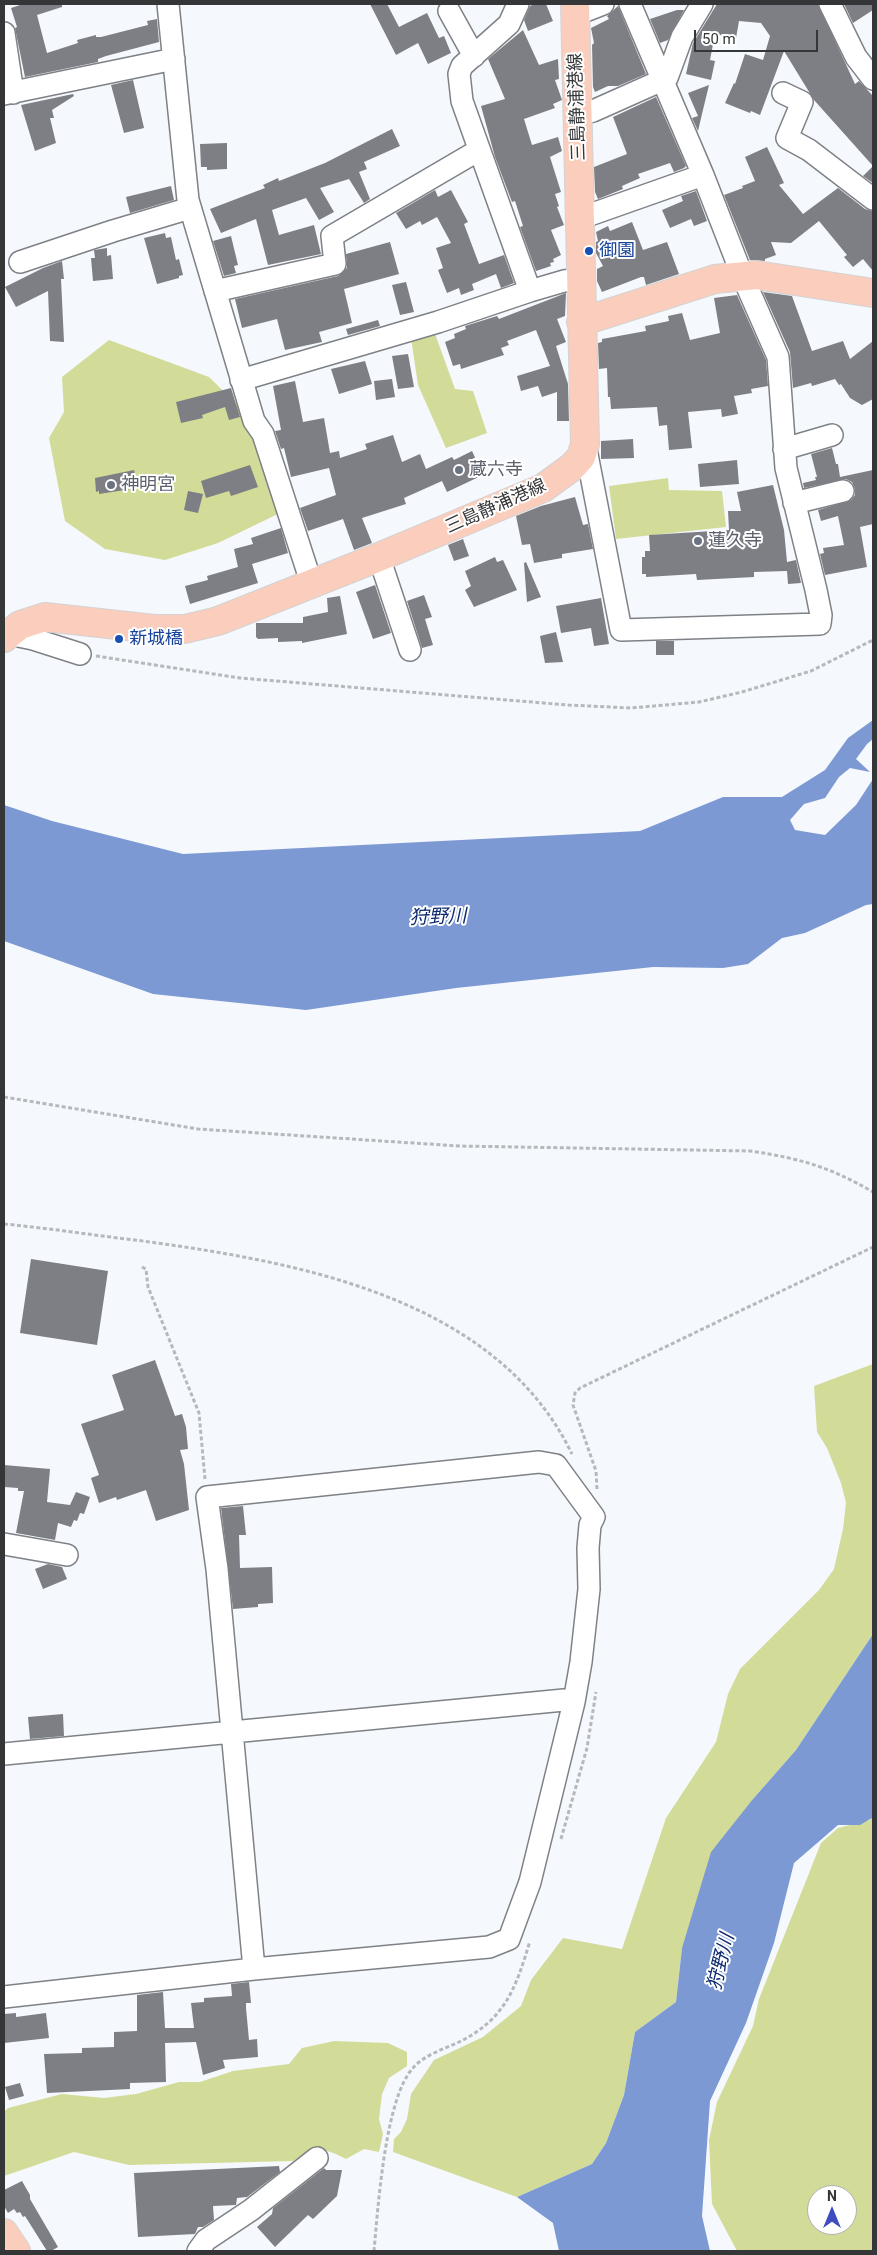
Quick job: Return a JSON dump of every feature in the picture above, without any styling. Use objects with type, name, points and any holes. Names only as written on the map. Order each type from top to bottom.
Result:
[{"type":"main road","name":"三島静浦港線","points":[[5,635],[20,624],[45,617],[154,630],[185,629],[218,621],[312,585],[543,488],[572,467],[580,457],[585,444],[575,9]]},
{"type":"main road","points":[[581,322],[715,280],[742,275],[756,275],[873,293]]},
{"type":"main road","points":[[4,2233],[16,2251]]},
{"type":"street","points":[[168,4],[190,208],[254,421],[264,434],[312,585]]},
{"type":"street","points":[[518,4],[509,24],[462,66],[459,74],[459,87],[462,101],[530,292]]},
{"type":"street","points":[[575,9],[603,4]]},
{"type":"street","points":[[585,444],[621,630],[820,624],[821,615],[816,590],[794,504],[784,449],[778,357],[630,4]]},
{"type":"street","points":[[578,114],[593,111],[667,78],[682,37],[702,4]]},
{"type":"street","points":[[830,4],[856,57],[873,79]]},
{"type":"street","points":[[449,11],[474,56]]},
{"type":"street","points":[[4,33],[8,94],[174,59]]},
{"type":"street","points":[[783,94],[802,102],[787,138],[809,150],[873,199]]},
{"type":"street","points":[[215,291],[335,264],[332,236],[479,150]]},
{"type":"street","points":[[581,218],[703,175]]},
{"type":"street","points":[[20,262],[190,208]]},
{"type":"street","points":[[241,380],[438,322],[564,280],[581,279]]},
{"type":"street","points":[[784,449],[832,435]]},
{"type":"street","points":[[794,504],[843,491]]},
{"type":"street","points":[[379,557],[410,650]]},
{"type":"street","points":[[5,635],[80,654]]},
{"type":"street","points":[[4,1997],[254,1969],[489,1947],[509,1939],[530,1882],[574,1702],[581,1662],[589,1589],[588,1548],[590,1525],[594,1518],[556,1466],[539,1462],[207,1497],[217,1569],[254,1969]]},
{"type":"street","points":[[4,1544],[67,1555]]},
{"type":"street","points":[[4,1754],[564,1700],[574,1702]]},
{"type":"street","points":[[198,2251],[206,2240],[251,2210],[317,2158]]},
{"type":"path","points":[[80,654],[240,678],[568,705],[631,708],[699,702],[751,690],[811,671],[873,640]]},
{"type":"path","points":[[4,1098],[198,1129],[459,1146],[750,1151],[792,1157],[815,1164],[844,1175],[873,1192]]},
{"type":"path","points":[[4,1224],[218,1251],[330,1276],[390,1297],[426,1314],[460,1334],[514,1374],[555,1424],[574,1457]]},
{"type":"path","points":[[594,1518],[598,1502],[596,1471],[573,1405],[575,1393],[580,1388],[873,1248]]},
{"type":"path","points":[[142,1267],[146,1269],[148,1287],[199,1413],[207,1497]]},
{"type":"path","points":[[561,1842],[587,1748],[597,1689]]},
{"type":"path","points":[[374,2251],[381,2182],[399,2090],[406,2077],[422,2060],[477,2033],[488,2024],[517,1983],[532,1935]]},
{"type":"green space","points":[[434,331],[455,389],[473,391],[487,433],[446,448],[418,385],[411,338]]},
{"type":"green space","points":[[109,340],[209,377],[254,421],[280,513],[218,543],[165,560],[105,549],[65,521],[49,438],[64,412],[62,377]]},
{"type":"green space","points":[[668,478],[669,490],[722,491],[726,527],[616,539],[609,486]]},
{"type":"green space","points":[[873,1364],[873,1634],[796,1750],[753,1799],[682,1948],[676,2002],[635,2032],[624,2095],[606,2143],[592,2164],[517,2197],[393,2152],[394,2139],[401,2132],[407,2119],[411,2094],[434,2060],[483,2037],[521,2006],[531,1980],[563,1938],[622,1949],[666,1818],[716,1742],[728,1694],[740,1669],[819,1590],[834,1569],[843,1529],[846,1503],[841,1483],[827,1448],[817,1432],[814,1386]]},
{"type":"green space","points":[[873,1812],[873,2251],[737,2251],[712,2204],[709,2140],[717,2102],[753,2026],[759,1999],[821,1843],[838,1828],[870,1820]]},
{"type":"green space","points":[[334,2041],[388,2043],[407,2052],[407,2066],[389,2078],[382,2094],[379,2119],[383,2134],[379,2152],[364,2149],[346,2159],[331,2152],[319,2150],[307,2153],[293,2161],[129,2165],[74,2152],[4,2176],[4,2112],[8,2108],[62,2094],[104,2098],[136,2094],[179,2082],[200,2082],[233,2071],[289,2064],[302,2048]]},
{"type":"water","name":"狩野川","points":[[873,720],[873,739],[856,759],[870,772],[850,768],[839,777],[825,798],[804,804],[790,820],[795,830],[825,835],[856,805],[873,779],[873,904],[866,905],[805,933],[782,938],[748,964],[723,968],[653,967],[456,988],[306,1010],[153,994],[4,941],[4,805],[52,821],[183,854],[640,831],[723,797],[782,797],[825,770],[848,738]]},
{"type":"water","name":"狩野川","points":[[873,1634],[872,1818],[860,1825],[838,1825],[794,1863],[774,1943],[746,2023],[710,2101],[702,2216],[710,2251],[559,2251],[553,2223],[517,2197],[592,2164],[606,2143],[624,2095],[635,2032],[676,2002],[682,1948],[711,1852],[753,1799],[796,1750]]},
{"type":"building","points":[[23,4],[62,4],[62,7],[37,15],[47,53],[78,43],[77,40],[96,35],[96,37],[101,37],[148,25],[147,21],[157,19],[159,42],[106,56],[98,59],[98,62],[25,77],[15,28],[17,27],[11,8]]},
{"type":"building","points":[[370,4],[387,4],[399,27],[427,13],[439,38],[444,36],[451,53],[428,64],[418,43],[396,55]]},
{"type":"building","points":[[546,4],[553,21],[528,31],[524,20],[530,6]]},
{"type":"building","points":[[717,4],[818,4],[855,84],[859,81],[873,96],[873,166],[814,100],[784,51],[760,115],[725,103],[735,84],[745,54],[763,60],[770,36],[761,23],[739,21],[736,38],[715,34],[710,60],[715,61],[711,80],[686,74],[693,43]]},
{"type":"building","points":[[844,4],[873,4],[873,10],[853,23]]},
{"type":"building","points":[[618,6],[646,74],[618,86],[608,86],[595,92],[593,87],[592,45],[594,43],[591,28],[609,19],[607,16]]},
{"type":"building","points":[[677,10],[684,10],[668,40],[660,43],[650,19]]},
{"type":"building","points":[[523,30],[539,65],[558,59],[559,79],[555,80],[562,100],[553,104],[555,108],[524,119],[532,145],[558,137],[562,151],[550,157],[561,192],[555,194],[559,206],[557,207],[564,225],[551,230],[561,255],[553,259],[554,262],[550,263],[551,266],[536,271],[520,227],[523,226],[515,201],[512,202],[495,157],[481,106],[505,99],[488,59]]},
{"type":"building","points":[[133,80],[144,128],[124,133],[111,85]]},
{"type":"building","points":[[709,85],[698,131],[692,118],[698,116],[688,93]]},
{"type":"building","points":[[73,94],[74,96],[52,110],[54,118],[50,118],[56,143],[35,151],[21,105]]},
{"type":"building","points":[[656,97],[686,166],[674,172],[670,163],[638,174],[640,178],[622,186],[623,189],[598,199],[595,192],[594,167],[627,154],[613,117]]},
{"type":"building","points":[[392,129],[400,146],[364,162],[367,169],[359,172],[370,199],[364,203],[349,179],[320,188],[334,212],[319,220],[306,198],[272,210],[279,235],[314,225],[321,254],[268,265],[256,219],[221,233],[210,209],[265,188],[263,185],[278,178],[279,181],[325,163]]},
{"type":"building","points":[[227,143],[227,169],[207,170],[207,167],[201,167],[200,144]]},
{"type":"building","points":[[767,147],[784,183],[779,185],[803,214],[838,188],[865,209],[873,211],[873,271],[863,259],[853,267],[844,257],[847,255],[819,221],[791,243],[771,242],[776,255],[765,259],[765,261],[750,260],[724,195],[755,181],[745,157]]},
{"type":"building","points":[[873,166],[873,183],[863,176]]},
{"type":"building","points":[[171,186],[174,200],[130,213],[126,197]]},
{"type":"building","points":[[435,190],[438,197],[451,190],[468,222],[464,224],[479,264],[504,255],[514,283],[501,288],[496,274],[472,284],[474,290],[461,295],[459,288],[447,293],[438,270],[443,268],[436,248],[451,243],[437,217],[422,225],[420,221],[406,229],[396,213]]},
{"type":"building","points":[[696,191],[707,221],[694,226],[691,219],[670,228],[662,210],[683,201],[681,196]]},
{"type":"building","points":[[632,222],[643,250],[667,242],[679,274],[646,285],[644,277],[641,277],[602,292],[597,281],[597,269],[603,266],[596,253],[596,242],[598,241],[596,232],[608,226],[610,231]]},
{"type":"building","points":[[165,233],[166,238],[171,237],[176,260],[179,259],[183,275],[179,276],[179,278],[157,284],[144,238]]},
{"type":"building","points":[[231,236],[238,265],[234,266],[236,273],[224,276],[213,241]]},
{"type":"building","points":[[390,242],[399,274],[344,289],[352,323],[319,332],[322,342],[285,350],[277,319],[242,328],[235,299],[338,276],[347,268],[346,254]]},
{"type":"building","points":[[107,248],[107,256],[111,255],[113,279],[93,281],[91,258],[95,258],[94,250]]},
{"type":"building","points":[[62,261],[64,279],[61,279],[64,342],[50,341],[48,291],[16,307],[5,287],[43,268]]},
{"type":"building","points":[[406,282],[414,312],[400,315],[392,285]]},
{"type":"building","points":[[763,292],[792,296],[812,351],[843,341],[850,359],[873,341],[873,399],[862,405],[850,398],[841,384],[839,385],[835,379],[812,386],[811,383],[793,388],[790,352]]},
{"type":"building","points":[[566,293],[565,316],[557,319],[566,342],[556,346],[568,384],[569,421],[557,421],[557,392],[542,397],[538,386],[521,391],[517,376],[550,366],[536,330],[507,341],[509,345],[501,348],[504,355],[461,369],[460,364],[453,366],[445,342],[455,338],[454,334],[466,329],[465,326],[497,316],[499,319]]},
{"type":"building","points":[[737,295],[766,360],[768,386],[751,389],[752,393],[734,396],[738,414],[722,417],[721,409],[688,412],[692,448],[669,450],[667,425],[659,426],[657,407],[611,409],[610,397],[608,397],[607,368],[599,369],[598,343],[602,342],[602,339],[646,331],[645,326],[669,321],[668,316],[682,313],[690,340],[720,333],[714,298]]},
{"type":"building","points":[[378,320],[380,326],[348,335],[346,329]]},
{"type":"building","points":[[408,354],[414,387],[398,389],[392,356]]},
{"type":"building","points":[[365,361],[372,384],[339,394],[331,369]]},
{"type":"building","points":[[392,379],[395,397],[376,400],[374,381]]},
{"type":"building","points":[[295,381],[303,422],[324,418],[330,453],[339,451],[340,458],[367,449],[365,444],[393,435],[402,462],[420,454],[426,469],[452,457],[454,460],[472,451],[483,475],[447,492],[442,481],[404,498],[406,504],[362,518],[372,543],[354,550],[343,519],[308,531],[300,508],[336,495],[329,468],[291,477],[284,448],[281,449],[275,431],[281,430],[273,386]]},
{"type":"building","points":[[231,388],[240,417],[229,420],[225,407],[202,415],[203,418],[181,423],[176,402]]},
{"type":"building","points":[[633,439],[634,458],[601,459],[601,441]]},
{"type":"building","points":[[832,448],[836,464],[838,464],[840,477],[873,470],[873,524],[860,527],[867,567],[825,575],[820,554],[824,553],[823,548],[844,545],[838,516],[821,521],[818,510],[851,500],[855,495],[855,489],[852,482],[846,479],[804,488],[803,483],[816,480],[815,477],[817,477],[811,454]]},
{"type":"building","points":[[737,460],[739,484],[700,487],[698,464]]},
{"type":"building","points":[[250,465],[258,487],[231,496],[229,491],[206,498],[201,481]]},
{"type":"building","points":[[134,470],[138,488],[99,494],[99,491],[96,492],[95,478]]},
{"type":"building","points":[[773,485],[784,530],[787,562],[796,560],[801,583],[788,584],[787,571],[754,572],[754,577],[697,580],[696,574],[646,577],[646,574],[642,574],[642,557],[645,557],[645,551],[650,551],[649,535],[729,530],[728,511],[741,511],[737,492]]},
{"type":"building","points":[[188,491],[203,494],[198,513],[184,510]]},
{"type":"building","points":[[575,497],[583,525],[588,524],[593,549],[562,554],[562,558],[534,563],[530,544],[522,545],[516,516],[541,506]]},
{"type":"building","points":[[281,528],[288,553],[252,564],[258,583],[190,604],[185,586],[208,580],[207,576],[238,567],[234,549],[253,544],[251,538]]},
{"type":"building","points":[[463,539],[469,556],[454,561],[448,545]]},
{"type":"building","points":[[495,557],[497,562],[503,560],[517,590],[474,607],[465,590],[471,586],[465,571]]},
{"type":"building","points":[[526,562],[541,597],[527,602],[524,563]]},
{"type":"building","points":[[375,585],[391,633],[373,639],[356,592]]},
{"type":"building","points":[[424,595],[432,617],[425,619],[433,645],[422,648],[407,601]]},
{"type":"building","points":[[340,596],[347,634],[302,643],[302,641],[278,642],[278,638],[258,639],[256,637],[256,623],[303,623],[303,617],[328,612],[327,598]]},
{"type":"building","points":[[601,598],[609,644],[594,646],[591,628],[561,633],[556,606]]},
{"type":"building","points":[[556,632],[563,662],[545,663],[540,636]]},
{"type":"building","points":[[656,641],[674,641],[674,655],[656,655]]},
{"type":"building","points":[[31,1259],[108,1271],[97,1345],[20,1333]]},
{"type":"building","points":[[155,1360],[175,1416],[182,1414],[186,1427],[188,1449],[180,1450],[184,1464],[189,1510],[156,1521],[146,1490],[117,1500],[116,1497],[99,1503],[91,1478],[99,1475],[81,1424],[124,1410],[112,1375]]},
{"type":"building","points":[[4,1465],[50,1469],[47,1502],[70,1505],[76,1492],[90,1497],[84,1514],[80,1513],[77,1521],[74,1520],[71,1527],[58,1523],[55,1540],[16,1533],[24,1491],[18,1491],[18,1488],[4,1487]]},
{"type":"building","points":[[243,1506],[246,1535],[239,1535],[240,1568],[272,1567],[273,1603],[258,1604],[258,1607],[233,1609],[221,1508]]},
{"type":"building","points":[[48,1564],[62,1567],[67,1579],[43,1589],[35,1569]]},
{"type":"building","points":[[63,1714],[64,1736],[30,1739],[28,1717]]},
{"type":"building","points":[[249,1982],[251,2003],[246,2003],[246,2008],[249,2040],[257,2039],[258,2057],[223,2060],[225,2068],[203,2075],[196,2042],[165,2043],[166,2082],[130,2083],[130,2089],[47,2093],[44,2054],[82,2053],[82,2048],[114,2047],[114,2032],[137,2031],[137,1995],[163,1992],[165,2028],[194,2028],[191,2003],[204,2002],[204,1998],[232,1996],[231,1984]]},
{"type":"building","points":[[16,2013],[16,2017],[46,2013],[49,2038],[4,2043],[4,2014]]},
{"type":"building","points":[[20,2083],[24,2096],[9,2100],[5,2087]]},
{"type":"building","points":[[279,2166],[280,2172],[247,2197],[237,2198],[236,2205],[213,2206],[214,2220],[203,2227],[198,2227],[195,2234],[138,2237],[134,2173]]},
{"type":"building","points":[[324,2168],[326,2170],[342,2170],[337,2196],[313,2219],[308,2215],[275,2247],[257,2227],[272,2214],[273,2208]]},
{"type":"building","points":[[22,2181],[30,2195],[30,2199],[58,2247],[51,2251],[47,2251],[25,2216],[23,2217],[20,2212],[17,2213],[14,2209],[8,2213],[4,2206],[4,2190]]},
{"type":"place","name":"御園","points":[[589,251]]},
{"type":"place","name":"蔵六寺","points":[[459,470]]},
{"type":"place","name":"神明宮","points":[[111,485]]},
{"type":"place","name":"蓮久寺","points":[[698,541]]},
{"type":"place","name":"新城橋","points":[[119,639]]}]
